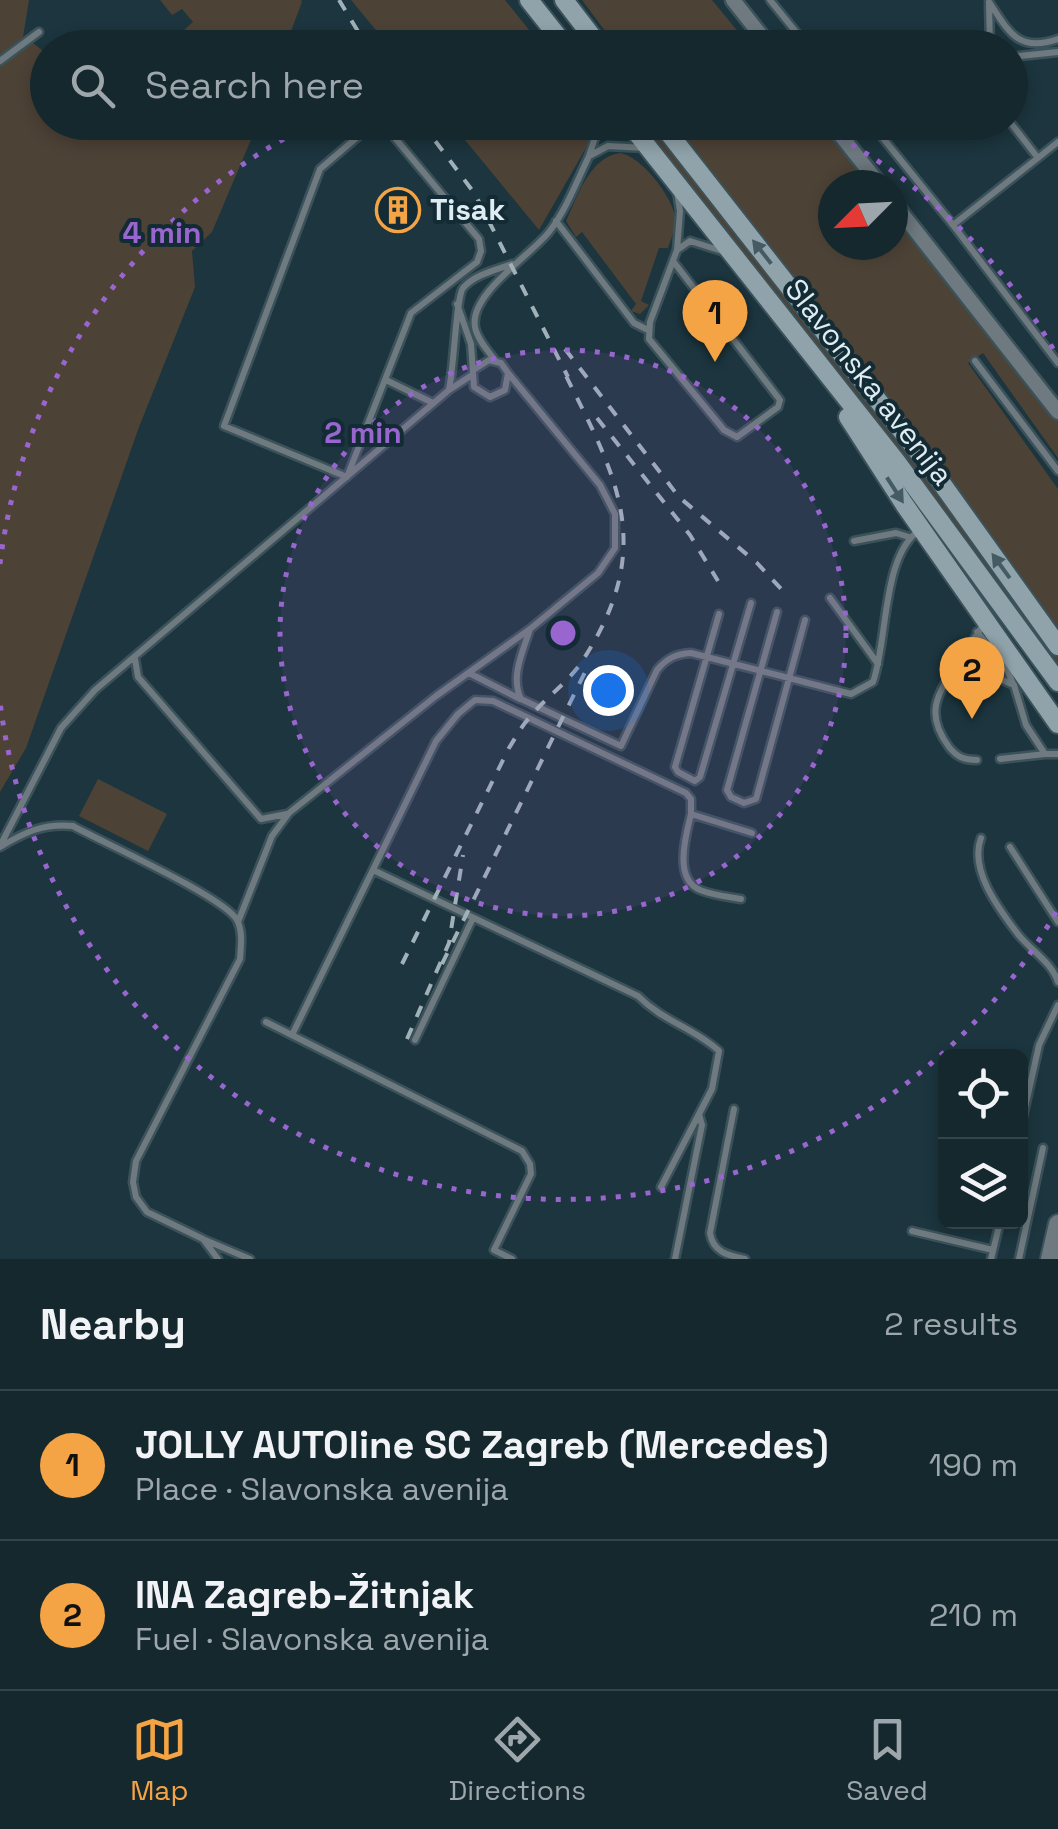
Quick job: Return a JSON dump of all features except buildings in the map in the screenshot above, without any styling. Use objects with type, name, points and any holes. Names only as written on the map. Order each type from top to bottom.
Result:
[{"type":"main road","points":[[529,0],[553,30]]},
{"type":"main road","points":[[564,0],[587,29]]},
{"type":"main road","points":[[573,0],[587,29]]},
{"type":"main road","name":"Slavonska avenija","points":[[642,140],[808,348],[1058,682]]},
{"type":"main road","name":"Slavonska avenija","points":[[674,140],[930,467],[1058,646]]},
{"type":"main road","points":[[808,348],[826,387],[915,533],[981,628],[1058,724]]},
{"type":"street","points":[[733,0],[757,30]]},
{"type":"street","points":[[844,140],[868,170]]},
{"type":"street","points":[[908,221],[1058,412]]},
{"type":"street","points":[[1050,1259],[1058,1224]]},
{"type":"lane","points":[[770,0],[794,30]]},
{"type":"lane","points":[[988,1],[1008,30]]},
{"type":"lane","points":[[988,1],[989,30]]},
{"type":"lane","points":[[0,61],[30,39]]},
{"type":"lane","points":[[1028,43],[1058,39]]},
{"type":"lane","points":[[1028,55],[1058,52]]},
{"type":"lane","points":[[348,476],[224,426],[320,168],[354,140]]},
{"type":"lane","points":[[348,476],[411,314],[477,262],[481,251],[479,240],[397,140]]},
{"type":"lane","points":[[238,922],[272,836],[289,813],[530,629],[598,573],[615,548],[615,514],[600,485],[495,360],[475,328],[476,314],[485,297],[556,222],[595,140]]},
{"type":"lane","points":[[885,140],[1058,363]]},
{"type":"lane","points":[[1024,140],[1038,158]]},
{"type":"lane","points":[[953,224],[1058,142]]},
{"type":"lane","points":[[590,156],[608,146],[648,148]]},
{"type":"lane","points":[[648,330],[677,250],[680,210],[675,180]]},
{"type":"lane","points":[[556,222],[634,323],[648,330],[657,352],[684,378],[731,436],[746,433],[780,400],[673,261]]},
{"type":"lane","points":[[677,250],[690,242],[736,256]]},
{"type":"lane","points":[[449,390],[457,341],[457,304],[462,289],[482,274],[513,264]]},
{"type":"lane","points":[[457,304],[471,344],[474,387],[490,397],[505,390],[508,373]]},
{"type":"lane","points":[[0,847],[61,728],[95,690],[482,362],[495,360]]},
{"type":"lane","points":[[975,361],[1058,471]]},
{"type":"lane","points":[[386,380],[433,403]]},
{"type":"lane","points":[[854,541],[915,533]]},
{"type":"lane","points":[[469,672],[621,746],[664,661],[681,654],[851,694],[873,682],[896,561],[915,533]]},
{"type":"lane","points":[[830,598],[879,666]]},
{"type":"lane","points":[[718,614],[675,767],[695,781],[700,777],[751,603]]},
{"type":"lane","points":[[777,612],[727,790],[730,797],[744,803],[756,799],[804,620]]},
{"type":"lane","points":[[976,760],[955,755],[938,732],[933,715],[934,704],[981,628],[1006,667],[1026,725],[1044,754]]},
{"type":"lane","points":[[521,699],[517,674],[530,629]]},
{"type":"lane","points":[[965,652],[980,670],[1014,685]]},
{"type":"lane","points":[[135,658],[138,677],[261,820],[289,813]]},
{"type":"lane","points":[[292,1035],[436,741],[475,700],[493,702],[686,793],[691,799],[683,855],[692,885],[698,890],[741,900]]},
{"type":"lane","points":[[1000,759],[1058,754]]},
{"type":"lane","points":[[690,814],[752,834]]},
{"type":"lane","points":[[0,847],[30,829],[56,824],[74,826],[215,898],[238,922],[242,936],[240,959],[136,1161],[132,1182],[136,1197],[147,1212],[250,1259]]},
{"type":"lane","points":[[982,838],[978,846],[984,882],[1017,933],[1048,962],[1058,982]]},
{"type":"lane","points":[[1010,846],[1058,922]]},
{"type":"lane","points":[[373,870],[638,996],[658,1016],[707,1040],[719,1051],[712,1089],[661,1187]]},
{"type":"lane","points":[[415,1040],[473,918]]},
{"type":"lane","points":[[1028,1096],[1040,1046],[1058,1006]]},
{"type":"lane","points":[[266,1022],[522,1152],[531,1174],[494,1250],[512,1259]]},
{"type":"lane","points":[[734,1108],[710,1232],[716,1248],[744,1259]]},
{"type":"lane","points":[[675,1259],[702,1125],[699,1114]]},
{"type":"lane","points":[[1019,1259],[1043,1148]]},
{"type":"lane","points":[[912,1231],[992,1254],[998,1229]]},
{"type":"lane","points":[[204,1239],[218,1259]]},
{"type":"shaded area","points":[[0,0],[29,0],[23,37],[0,56]]},
{"type":"shaded area","points":[[160,0],[302,2],[291,30],[184,30],[193,22],[182,9],[172,15]]},
{"type":"shaded area","points":[[351,0],[505,0],[529,30],[376,30]]},
{"type":"shaded area","points":[[582,0],[712,0],[737,30],[604,30]]},
{"type":"shaded area","points":[[30,45],[30,140],[251,140],[212,232],[192,251],[195,287],[139,427],[26,748],[0,792],[0,66]]},
{"type":"shaded area","points":[[465,140],[590,140],[539,230]]},
{"type":"shaded area","points":[[651,140],[661,140],[914,462],[1058,657],[1058,670],[967,545]]},
{"type":"shaded area","points":[[681,140],[836,140],[860,170],[818,170],[818,260],[908,260],[908,230],[1058,422],[1058,458],[983,353],[968,363],[1058,489],[1058,630]]},
{"type":"shaded area","points":[[620,153],[637,161],[654,178],[675,217],[668,248],[659,248],[641,301],[649,305],[640,314],[631,311],[636,304],[582,232],[576,237],[566,221],[593,169]]},
{"type":"shaded area","points":[[98,779],[167,814],[148,851],[79,816]]},
{"type":"railway","points":[[339,0],[357,30]]},
{"type":"railway","points":[[434,140],[475,194],[568,377]]},
{"type":"railway","points":[[565,349],[679,497],[757,563],[784,592]]},
{"type":"railway","points":[[402,964],[509,748],[528,720],[583,660],[606,619],[619,581],[624,545],[612,477],[561,366]]},
{"type":"railway","points":[[597,418],[690,535],[718,581]]},
{"type":"railway","points":[[442,964],[587,668]]},
{"type":"railway","points":[[407,1039],[449,943],[463,855]]},
{"type":"place","name":"Tisak","points":[[398,210]]},
{"type":"place","name":"JOLLY AUTOline SC Zagreb (Mercedes)","points":[[715,362]]},
{"type":"place","name":"INA Zagreb-Žitnjak","points":[[972,719]]}]
